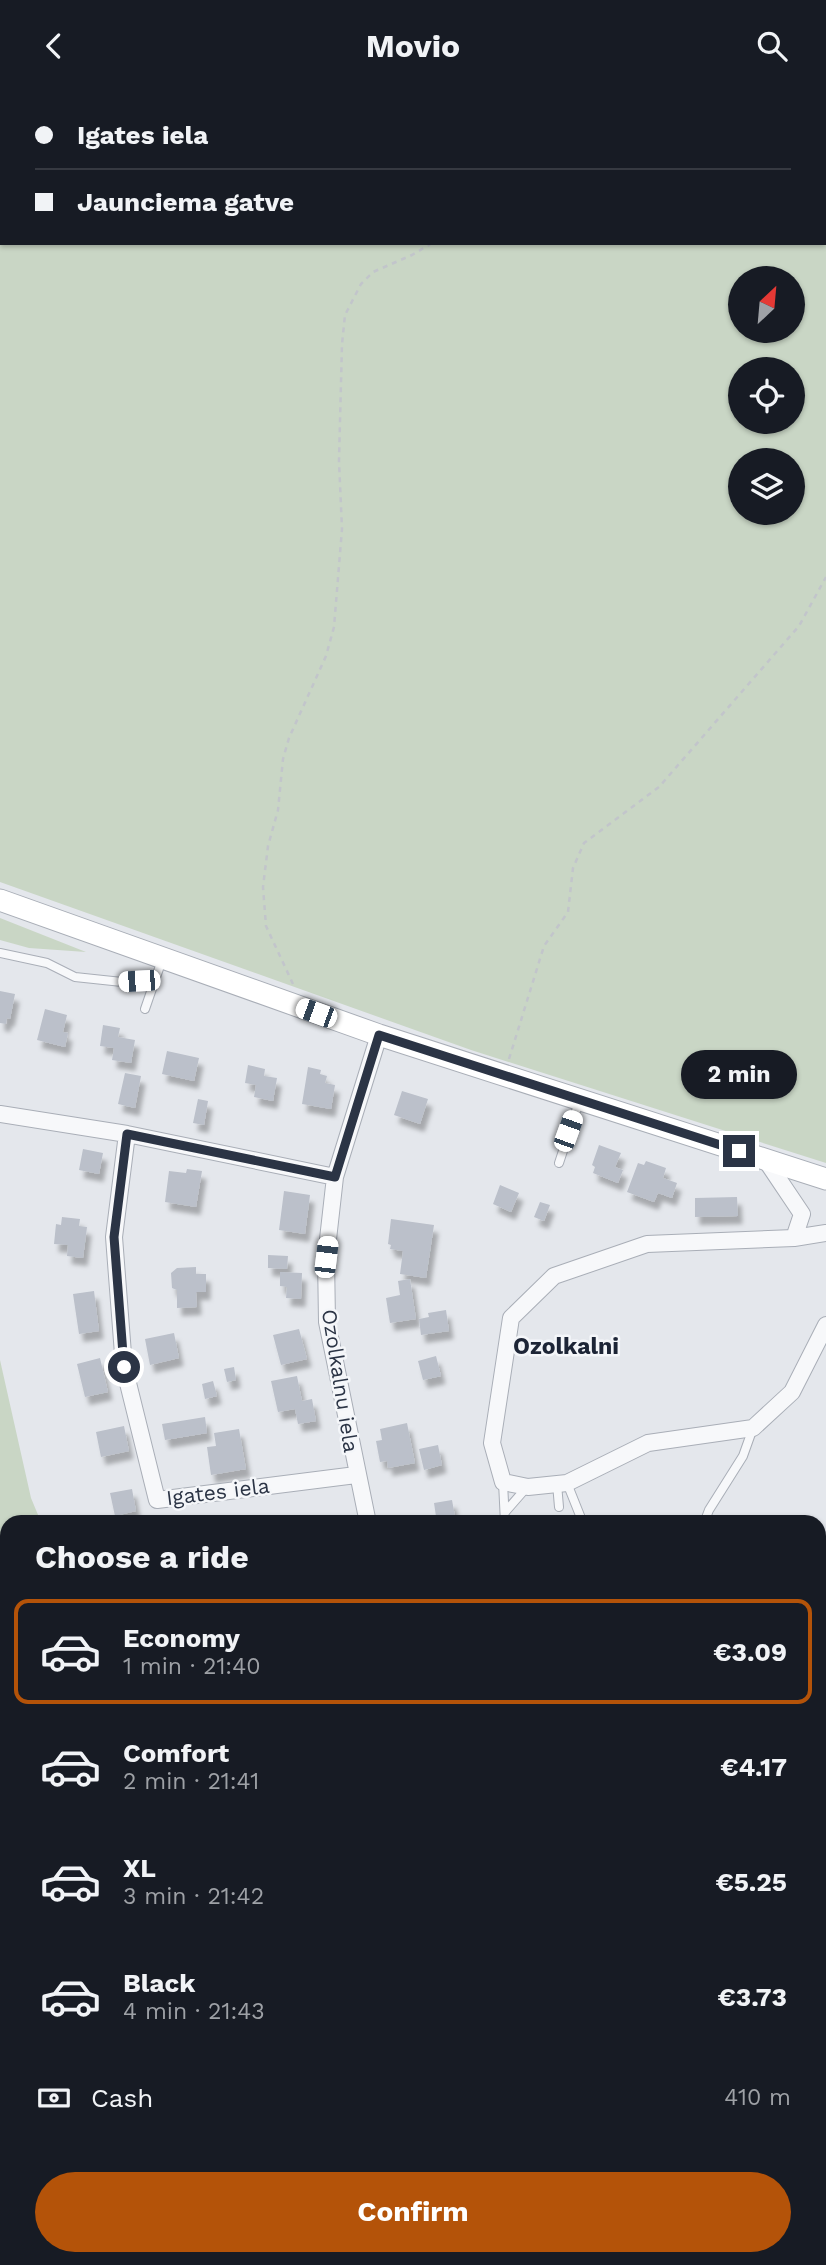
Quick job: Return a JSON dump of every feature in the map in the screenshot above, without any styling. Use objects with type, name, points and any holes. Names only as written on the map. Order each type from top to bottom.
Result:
[{"type":"main road","points":[[0,900],[379,1035],[826,1179]]},
{"type":"street","name":"Ozolkalnu iela","points":[[366,1515],[327,1322],[326,1257],[335,1177],[379,1035]]},
{"type":"street","points":[[0,1114],[127,1134],[335,1177]]},
{"type":"street","name":"Igates iela","points":[[127,1134],[114,1237],[124,1367],[157,1500],[356,1475]]},
{"type":"street","points":[[765,1160],[802,1214],[794,1238]]},
{"type":"street","points":[[826,1233],[794,1238],[647,1244],[554,1276],[511,1318],[492,1444],[503,1482],[528,1487],[562,1483],[648,1443],[753,1428],[792,1392],[826,1325]]},
{"type":"lane","points":[[0,953],[47,963],[75,977],[122,982],[155,981]]},
{"type":"lane","points":[[145,1009],[163,957]]},
{"type":"lane","points":[[559,1163],[580,1099]]},
{"type":"lane","points":[[707,1515],[743,1456],[753,1428]]},
{"type":"lane","points":[[503,1482],[506,1515]]},
{"type":"lane","points":[[559,1507],[562,1483]]},
{"type":"lane","points":[[562,1483],[579,1515]]},
{"type":"lane","points":[[506,1511],[528,1487]]},
{"type":"path","points":[[316,1013],[293,983],[266,926],[263,887],[268,846],[278,810],[283,759],[289,738],[327,656],[334,627],[342,529],[339,461],[345,315],[361,284],[373,272],[429,245]]},
{"type":"path","points":[[504,1075],[544,946],[568,912],[573,868],[584,843],[659,787],[799,626],[826,577]]},
{"type":"green space","points":[[0,245],[826,245],[826,1163],[471,1050],[0,882]]},
{"type":"green space","points":[[0,918],[86,952],[29,948],[0,940]]},
{"type":"green space","points":[[0,1360],[31,1498],[38,1515],[0,1515]]},
{"type":"building","points":[[0,991],[15,994],[10,1019],[7,1018],[6,1024],[0,1023]]},
{"type":"building","points":[[45,1009],[67,1015],[63,1032],[68,1033],[65,1047],[37,1040]]},
{"type":"building","points":[[103,1025],[120,1028],[118,1037],[135,1040],[131,1063],[112,1060],[114,1048],[100,1046]]},
{"type":"building","points":[[167,1051],[199,1058],[194,1081],[162,1074]]},
{"type":"building","points":[[248,1065],[265,1069],[264,1076],[277,1078],[273,1101],[254,1097],[256,1085],[245,1083]]},
{"type":"building","points":[[308,1067],[321,1070],[320,1074],[327,1076],[325,1083],[335,1085],[331,1109],[302,1104]]},
{"type":"building","points":[[125,1073],[141,1076],[135,1108],[118,1104]]},
{"type":"building","points":[[402,1091],[428,1099],[420,1124],[394,1115]]},
{"type":"building","points":[[198,1099],[208,1101],[204,1125],[193,1123]]},
{"type":"building","points":[[599,1145],[621,1153],[615,1167],[623,1170],[618,1183],[593,1173],[595,1167],[592,1165]]},
{"type":"building","points":[[83,1149],[103,1153],[99,1174],[79,1170]]},
{"type":"building","points":[[646,1161],[666,1168],[663,1178],[677,1183],[672,1198],[658,1193],[654,1202],[627,1192],[638,1163],[644,1165]]},
{"type":"building","points":[[187,1169],[202,1171],[196,1207],[165,1202],[169,1171],[186,1173]]},
{"type":"building","points":[[500,1185],[519,1193],[511,1212],[493,1204]]},
{"type":"building","points":[[284,1191],[310,1195],[305,1234],[279,1230]]},
{"type":"building","points":[[737,1197],[738,1216],[695,1217],[695,1198]]},
{"type":"building","points":[[540,1202],[550,1205],[544,1221],[534,1217]]},
{"type":"building","points":[[62,1217],[80,1219],[79,1226],[87,1227],[83,1258],[67,1256],[68,1245],[54,1244],[56,1224],[61,1225]]},
{"type":"building","points":[[391,1219],[434,1225],[426,1278],[400,1274],[403,1251],[390,1249],[391,1245],[388,1244]]},
{"type":"building","points":[[268,1255],[288,1256],[287,1269],[268,1268]]},
{"type":"building","points":[[196,1267],[196,1274],[206,1274],[206,1292],[196,1292],[197,1307],[177,1308],[177,1290],[172,1288],[171,1273],[177,1268]]},
{"type":"building","points":[[280,1272],[302,1273],[301,1299],[286,1298],[287,1287],[280,1286]]},
{"type":"building","points":[[410,1279],[416,1319],[390,1323],[386,1298],[400,1295],[398,1281]]},
{"type":"building","points":[[94,1291],[99,1331],[79,1334],[73,1294]]},
{"type":"building","points":[[446,1310],[449,1331],[421,1335],[419,1319],[429,1317],[428,1313]]},
{"type":"building","points":[[299,1329],[307,1359],[281,1365],[273,1335]]},
{"type":"building","points":[[174,1333],[179,1358],[150,1365],[145,1339]]},
{"type":"building","points":[[436,1356],[441,1376],[423,1380],[418,1361]]},
{"type":"building","points":[[100,1358],[108,1392],[85,1397],[77,1364]]},
{"type":"building","points":[[234,1367],[236,1380],[227,1382],[224,1369]]},
{"type":"building","points":[[297,1376],[302,1401],[312,1399],[316,1421],[298,1424],[295,1409],[278,1412],[271,1381]]},
{"type":"building","points":[[213,1381],[217,1396],[205,1399],[202,1384]]},
{"type":"building","points":[[205,1417],[207,1433],[165,1440],[162,1424]]},
{"type":"building","points":[[407,1423],[415,1463],[388,1468],[387,1461],[380,1462],[376,1441],[382,1440],[380,1429]]},
{"type":"building","points":[[124,1426],[129,1451],[101,1457],[96,1432]]},
{"type":"building","points":[[239,1429],[246,1469],[211,1475],[207,1447],[216,1446],[214,1433]]},
{"type":"building","points":[[438,1445],[442,1465],[424,1470],[419,1449]]},
{"type":"building","points":[[132,1489],[136,1511],[115,1515],[110,1493]]},
{"type":"building","points":[[452,1500],[455,1515],[436,1515],[434,1503]]},
{"type":"district","name":"Ozolkalni","points":[[566,1346]]},
{"type":"route","points":[[124,1367],[114,1237],[127,1134],[335,1177],[379,1035],[739,1151]]}]
